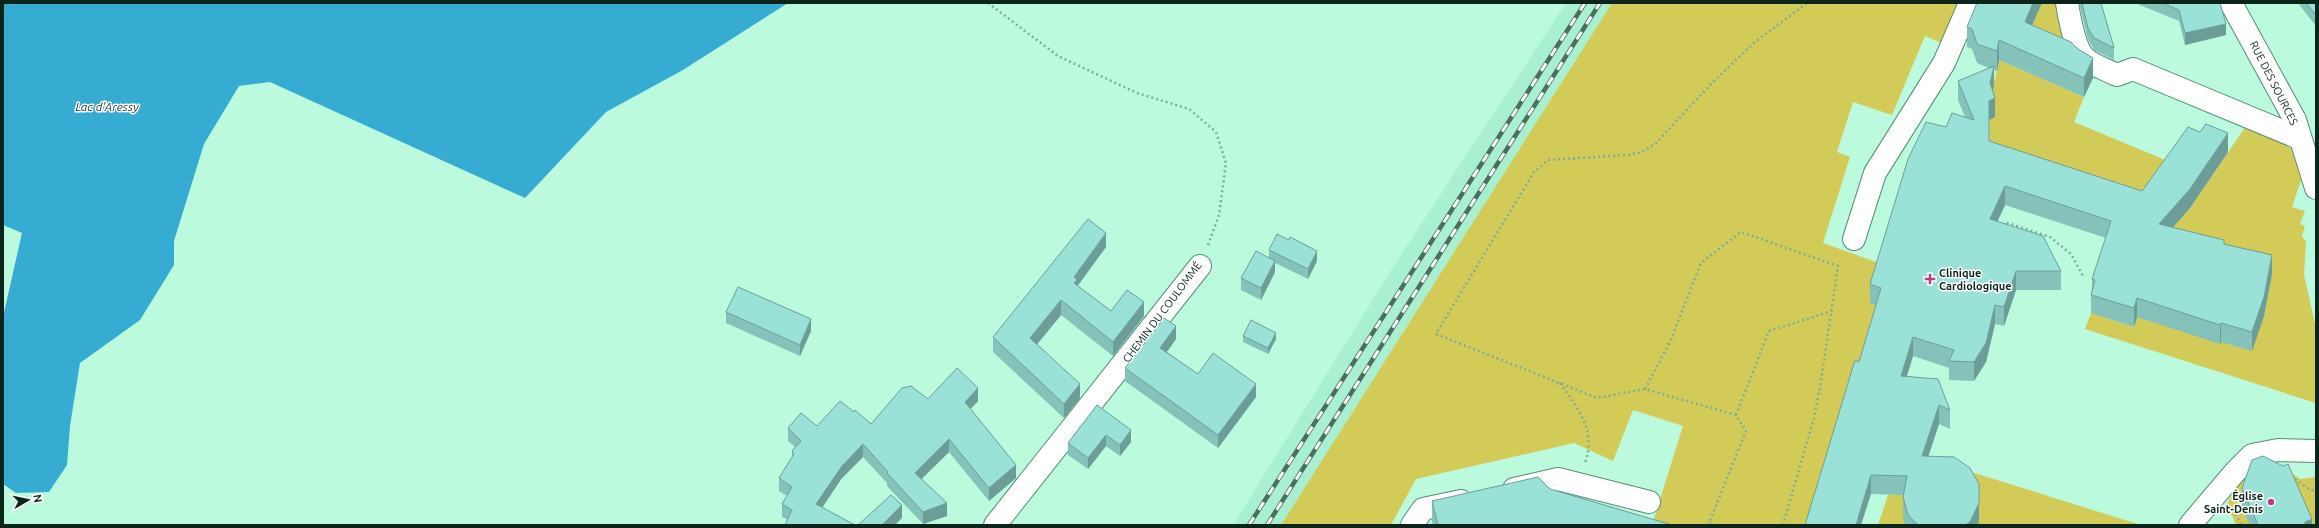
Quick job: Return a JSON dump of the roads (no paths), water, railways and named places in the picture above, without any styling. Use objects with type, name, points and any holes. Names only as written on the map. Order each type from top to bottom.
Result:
[{"type":"street","points":[[1854,239],[1875,173],[1944,63],[1970,3]]},
{"type":"street","points":[[2067,3],[2079,49],[2085,59],[2117,75],[2133,69],[2299,138]]},
{"type":"street","name":"RUE DES SOURCES","points":[[2231,3],[2295,120],[2299,138],[2316,188]]},
{"type":"street","name":"CHEMIN DU COULOMMÉ","points":[[995,525],[1200,266]]},
{"type":"street","points":[[2190,525],[2235,472],[2252,455],[2278,450],[2316,451]]},
{"type":"street","points":[[1412,525],[1422,509],[1558,479],[1649,502]]},
{"type":"water","name":"Lac d'Aressy","points":[[3,3],[788,3],[683,70],[606,112],[525,198],[270,82],[239,86],[204,144],[174,241],[174,265],[140,320],[80,363],[70,426],[67,465],[49,492],[16,493],[3,484],[3,317],[22,233],[3,225]]},
{"type":"railway","points":[[1249,525],[1585,3]]},
{"type":"railway","points":[[1267,525],[1600,3]]},
{"type":"place","name":"Clinique Cardiologique","points":[[1930,279]]},
{"type":"place","name":"Église Saint-Denis","points":[[2271,502]]}]
